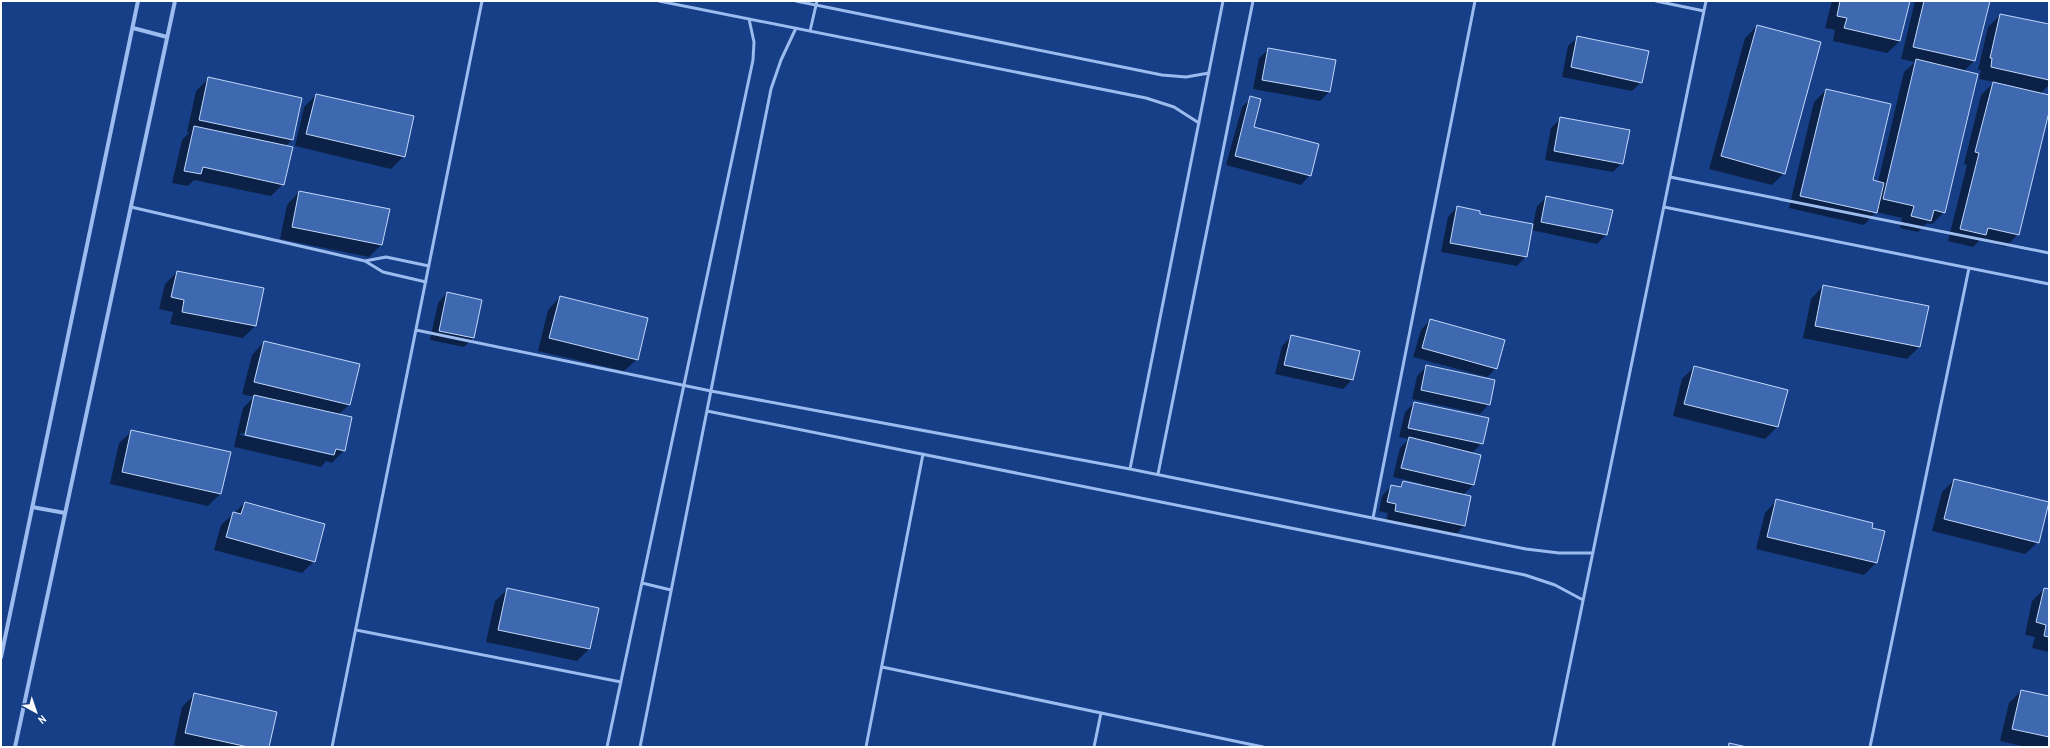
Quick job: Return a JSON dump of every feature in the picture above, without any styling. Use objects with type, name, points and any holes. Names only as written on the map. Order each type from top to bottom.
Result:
[{"type":"street","points":[[1,657],[138,1]]},
{"type":"street","points":[[15,747],[175,1]]},
{"type":"street","points":[[133,28],[167,37]]},
{"type":"street","points":[[32,507],[65,513]]},
{"type":"lane","points":[[332,747],[482,1]]},
{"type":"lane","points":[[659,1],[1146,98],[1174,107],[1199,123]]},
{"type":"lane","points":[[796,1],[1162,76],[1186,77],[1209,73]]},
{"type":"lane","points":[[810,31],[817,1]]},
{"type":"lane","points":[[1130,469],[1223,1]]},
{"type":"lane","points":[[1158,474],[1253,1]]},
{"type":"lane","points":[[1373,518],[1475,1]]},
{"type":"lane","points":[[1656,1],[1704,11]]},
{"type":"lane","points":[[1553,747],[1706,1]]},
{"type":"lane","points":[[607,747],[753,60],[754,42],[749,19]]},
{"type":"lane","points":[[640,747],[771,89],[781,60],[796,28]]},
{"type":"lane","points":[[1670,177],[2049,253]]},
{"type":"lane","points":[[131,207],[365,261],[383,272],[426,282]]},
{"type":"lane","points":[[1664,207],[2049,284]]},
{"type":"lane","points":[[365,261],[386,257],[429,266]]},
{"type":"lane","points":[[1870,747],[1969,268]]},
{"type":"lane","points":[[416,330],[684,386],[1158,474],[1537,550],[1559,553],[1593,553]]},
{"type":"lane","points":[[707,411],[1525,575],[1555,585],[1583,600]]},
{"type":"lane","points":[[866,747],[923,454]]},
{"type":"lane","points":[[642,583],[671,590]]},
{"type":"lane","points":[[356,630],[621,682]]},
{"type":"lane","points":[[882,667],[1263,747]]},
{"type":"lane","points":[[1094,747],[1101,713]]},
{"type":"building","points":[[1840,1],[1910,1],[1900,41],[1844,28],[1847,18],[1837,16]]},
{"type":"building","points":[[1924,1],[1990,1],[1975,61],[1913,47]]},
{"type":"building","points":[[2000,14],[2049,24],[2049,80],[1991,67],[1992,58],[1990,58]]},
{"type":"building","points":[[1757,25],[1821,42],[1785,174],[1721,156]]},
{"type":"building","points":[[1577,36],[1649,51],[1642,83],[1571,67]]},
{"type":"building","points":[[1268,48],[1336,60],[1330,92],[1262,80]]},
{"type":"building","points":[[1916,59],[1978,74],[1945,213],[1934,210],[1931,221],[1911,216],[1914,206],[1883,199]]},
{"type":"building","points":[[208,77],[302,98],[293,140],[199,120]]},
{"type":"building","points":[[1993,82],[2049,95],[2049,112],[2019,235],[1988,228],[1986,235],[1960,229],[1979,153],[1975,152]]},
{"type":"building","points":[[1826,89],[1891,104],[1873,180],[1884,183],[1877,213],[1800,196]]},
{"type":"building","points":[[316,94],[414,116],[405,157],[306,134]]},
{"type":"building","points":[[1250,96],[1261,99],[1254,127],[1319,144],[1311,176],[1235,156]]},
{"type":"building","points":[[1560,117],[1630,130],[1623,164],[1554,151]]},
{"type":"building","points":[[194,126],[293,147],[284,185],[203,167],[201,174],[184,171]]},
{"type":"building","points":[[299,191],[390,209],[382,245],[292,227]]},
{"type":"building","points":[[1546,196],[1613,210],[1607,235],[1541,222]]},
{"type":"building","points":[[1457,206],[1480,211],[1480,214],[1533,224],[1527,257],[1450,243]]},
{"type":"building","points":[[177,271],[264,288],[256,326],[182,312],[184,300],[171,297]]},
{"type":"building","points":[[1823,285],[1929,306],[1920,347],[1815,326]]},
{"type":"building","points":[[447,292],[482,300],[474,338],[439,331]]},
{"type":"building","points":[[560,296],[648,318],[638,360],[549,338]]},
{"type":"building","points":[[1430,319],[1505,340],[1497,369],[1422,348]]},
{"type":"building","points":[[1291,335],[1360,351],[1353,380],[1284,365]]},
{"type":"building","points":[[264,341],[360,364],[350,405],[254,382]]},
{"type":"building","points":[[1426,365],[1495,380],[1490,405],[1421,390]]},
{"type":"building","points":[[1694,366],[1788,390],[1778,427],[1684,404]]},
{"type":"building","points":[[254,395],[352,417],[345,451],[336,449],[334,455],[245,435]]},
{"type":"building","points":[[1414,402],[1489,418],[1483,444],[1408,428]]},
{"type":"building","points":[[131,430],[231,452],[221,494],[122,472]]},
{"type":"building","points":[[1409,437],[1481,455],[1474,485],[1401,468]]},
{"type":"building","points":[[1954,479],[2049,502],[2039,543],[1944,519]]},
{"type":"building","points":[[1403,481],[1471,496],[1465,526],[1395,511],[1396,504],[1387,502],[1391,485],[1401,487]]},
{"type":"building","points":[[1776,499],[1873,523],[1872,528],[1885,531],[1877,563],[1767,537]]},
{"type":"building","points":[[245,502],[325,524],[315,562],[226,537],[233,512],[241,514]]},
{"type":"building","points":[[507,588],[599,608],[590,649],[498,630]]},
{"type":"building","points":[[2044,588],[2049,589],[2049,637],[2044,636],[2046,625],[2036,622]]},
{"type":"building","points":[[2021,690],[2049,696],[2049,737],[2012,729]]},
{"type":"building","points":[[194,693],[277,712],[269,747],[248,747],[185,733]]},
{"type":"building","points":[[1729,743],[1747,747],[1728,747]]}]
